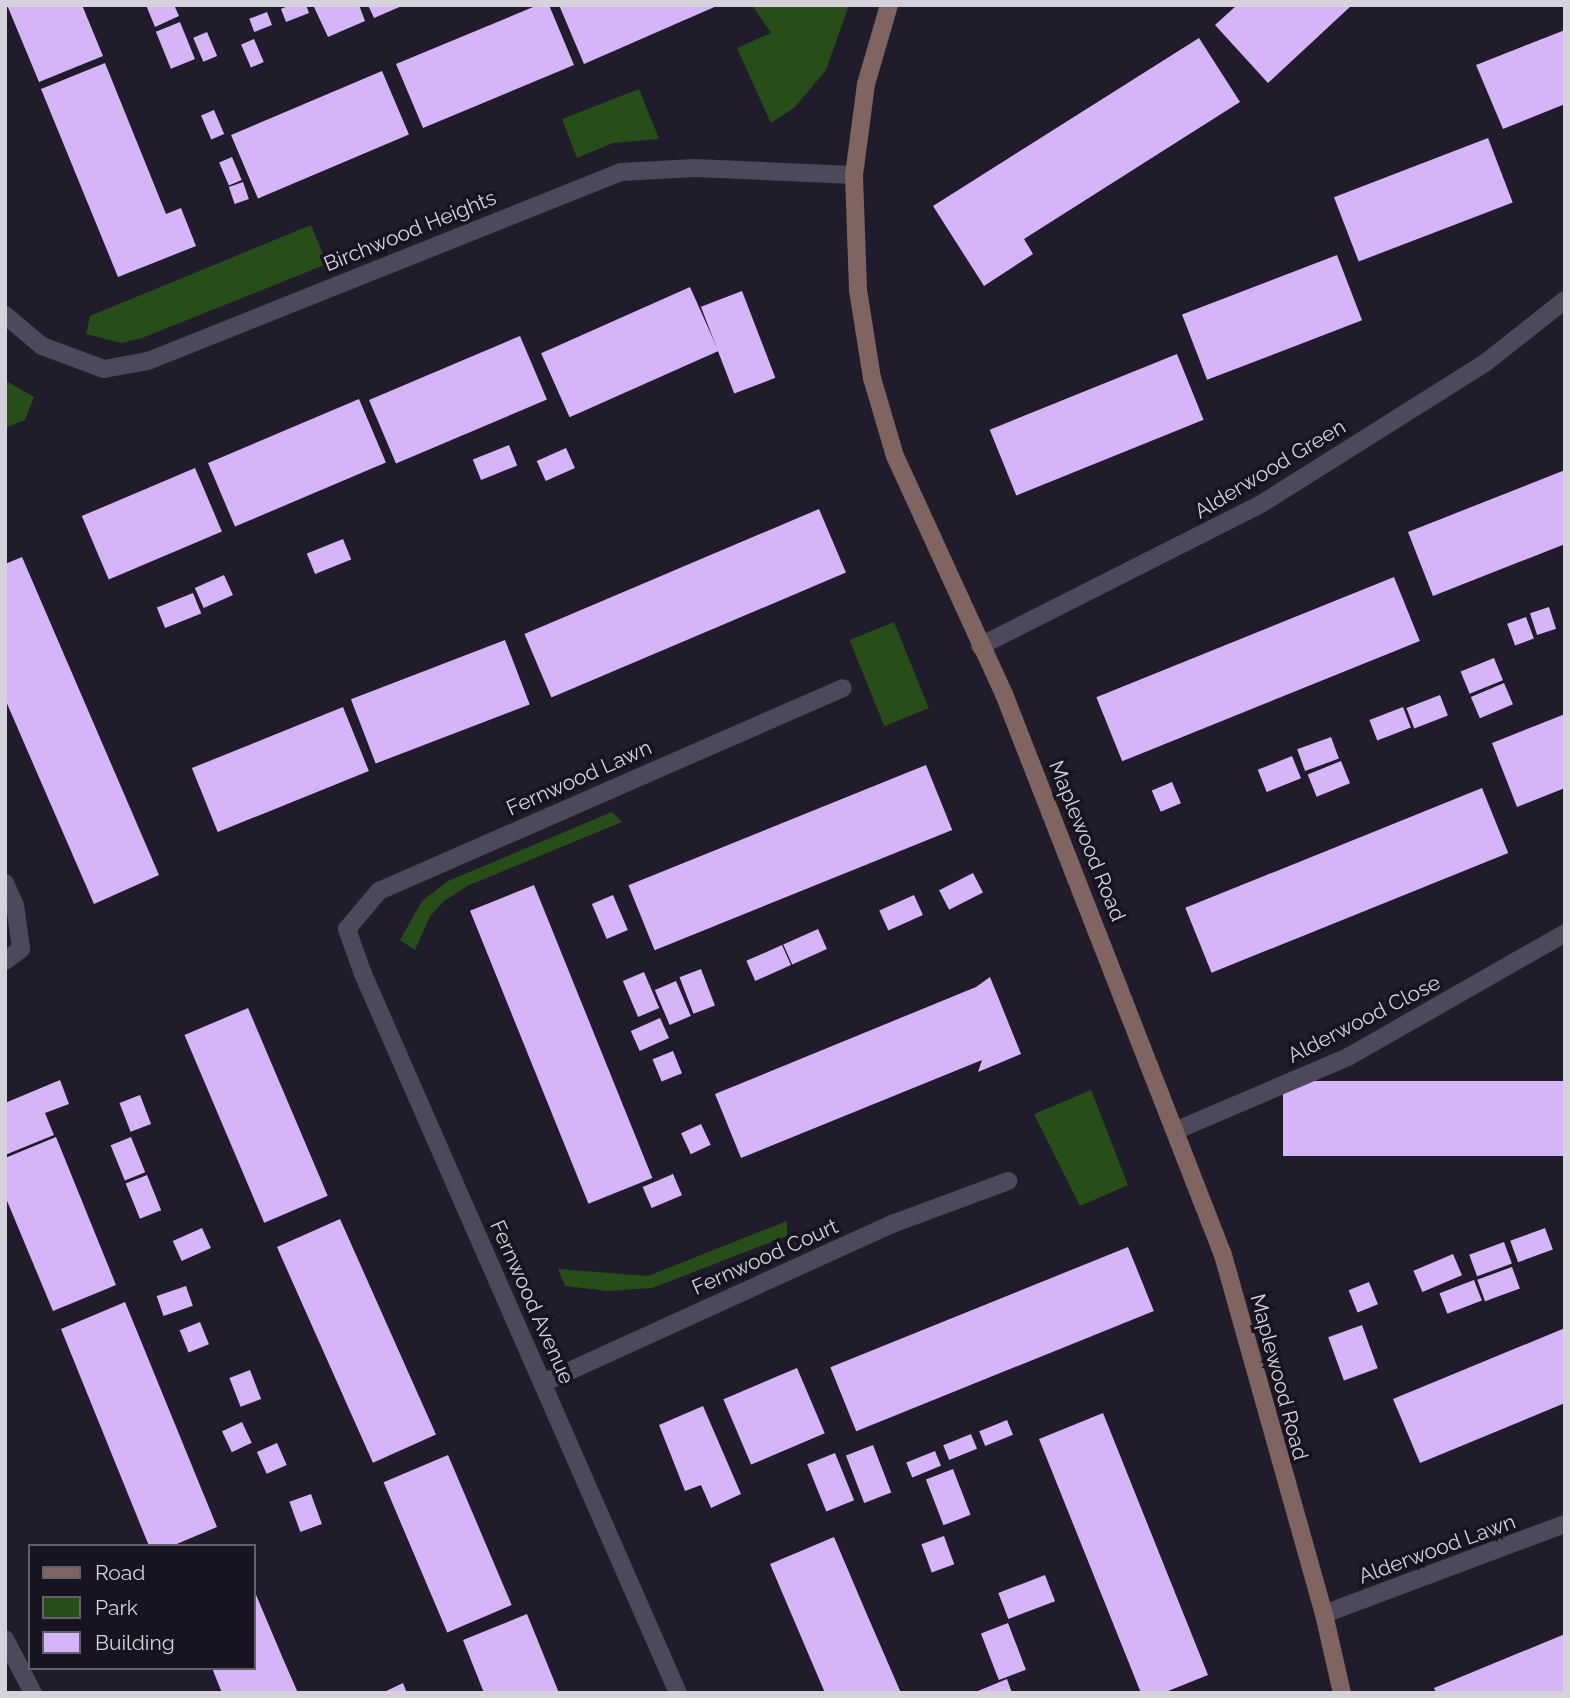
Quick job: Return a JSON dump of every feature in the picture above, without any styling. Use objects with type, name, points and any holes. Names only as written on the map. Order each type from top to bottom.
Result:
[{"type":"street","name":"Maplewood Road","points":[[888,5],[866,84],[854,175],[858,290],[872,378],[895,456],[1004,694],[1177,1130],[1223,1255],[1324,1614],[1342,1693]]},
{"type":"street","name":"Birchwood Heights","points":[[5,315],[42,346],[104,369],[148,360],[621,172],[695,168],[854,175]]},
{"type":"street","name":"Alderwood Green","points":[[980,646],[1261,504],[1485,363],[1565,300]]},
{"type":"street","name":"Fernwood Lawn","points":[[347,929],[379,891],[843,688]]},
{"type":"street","points":[[5,883],[15,905],[21,948],[5,961]]},
{"type":"street","name":"Fernwood Avenue","points":[[347,929],[678,1693]]},
{"type":"street","name":"Alderwood Close","points":[[1177,1130],[1348,1057],[1565,933]]},
{"type":"street","name":"Fernwood Court","points":[[543,1383],[892,1224],[1008,1181]]},
{"type":"street","name":"Alderwood Lawn","points":[[1324,1614],[1565,1524]]},
{"type":"street","points":[[5,1639],[33,1693]]},
{"type":"green space","points":[[752,5],[849,5],[826,70],[795,107],[771,123],[737,48],[771,33]]},
{"type":"green space","points":[[639,89],[659,139],[613,143],[577,158],[562,119]]},
{"type":"green space","points":[[311,225],[327,264],[142,338],[121,343],[86,334],[90,316]]},
{"type":"green space","points":[[6,381],[34,397],[25,420],[5,428]]},
{"type":"green space","points":[[894,622],[929,708],[884,726],[849,640]]},
{"type":"green space","points":[[612,812],[622,822],[467,886],[444,901],[430,916],[415,950],[400,940],[422,901],[448,881]]},
{"type":"green space","points":[[1091,1090],[1128,1185],[1080,1206],[1034,1114]]},
{"type":"green space","points":[[787,1221],[787,1236],[652,1288],[608,1291],[565,1286],[558,1269],[648,1276]]},
{"type":"building","points":[[7,5],[82,5],[103,56],[39,82]]},
{"type":"building","points":[[146,5],[174,5],[179,16],[155,27]]},
{"type":"building","points":[[290,5],[306,5],[309,13],[286,22],[281,9]]},
{"type":"building","points":[[313,5],[359,5],[365,21],[328,37]]},
{"type":"building","points":[[368,5],[404,5],[374,18]]},
{"type":"building","points":[[538,5],[549,5],[574,65],[423,128],[396,64]]},
{"type":"building","points":[[559,5],[719,5],[584,64]]},
{"type":"building","points":[[1237,5],[1352,5],[1268,83],[1215,25]]},
{"type":"building","points":[[267,12],[272,25],[254,32],[249,19]]},
{"type":"building","points":[[180,22],[195,59],[171,69],[156,32]]},
{"type":"building","points":[[1565,30],[1565,104],[1503,129],[1476,65]]},
{"type":"building","points":[[207,32],[217,56],[203,62],[193,38]]},
{"type":"building","points":[[1199,38],[1240,102],[1024,239],[1033,254],[984,286],[933,206]]},
{"type":"building","points":[[254,39],[264,62],[251,67],[241,44]]},
{"type":"building","points":[[105,63],[166,214],[181,208],[196,246],[118,277],[41,89]]},
{"type":"building","points":[[382,71],[409,135],[258,199],[231,135]]},
{"type":"building","points":[[214,110],[224,134],[211,139],[201,115]]},
{"type":"building","points":[[1488,138],[1513,202],[1359,262],[1334,197]]},
{"type":"building","points":[[232,157],[242,180],[229,185],[219,162]]},
{"type":"building","points":[[243,182],[249,199],[235,204],[229,187]]},
{"type":"building","points":[[1337,255],[1362,320],[1207,380],[1182,314]]},
{"type":"building","points":[[690,287],[718,351],[570,417],[541,353]]},
{"type":"building","points":[[742,291],[775,378],[734,394],[701,307]]},
{"type":"building","points":[[520,336],[547,400],[396,464],[369,400]]},
{"type":"building","points":[[1177,354],[1204,420],[1016,496],[990,430]]},
{"type":"building","points":[[359,399],[386,463],[235,527],[208,463]]},
{"type":"building","points":[[509,445],[517,465],[481,480],[473,460]]},
{"type":"building","points":[[566,448],[575,468],[546,481],[537,461]]},
{"type":"building","points":[[195,468],[222,532],[109,580],[82,516]]},
{"type":"building","points":[[1565,470],[1565,544],[1433,596],[1408,532]]},
{"type":"building","points":[[819,509],[846,573],[551,698],[524,634]]},
{"type":"building","points":[[343,539],[351,559],[315,574],[307,554]]},
{"type":"building","points":[[22,557],[159,875],[94,904],[5,699],[5,564]]},
{"type":"building","points":[[224,575],[233,595],[204,608],[195,588]]},
{"type":"building","points":[[1394,577],[1420,641],[1122,761],[1096,697]]},
{"type":"building","points":[[193,593],[201,613],[165,628],[157,608]]},
{"type":"building","points":[[1549,607],[1556,629],[1537,635],[1530,613]]},
{"type":"building","points":[[1526,617],[1534,639],[1515,645],[1507,624]]},
{"type":"building","points":[[505,640],[530,704],[376,764],[351,699]]},
{"type":"building","points":[[1494,658],[1503,680],[1470,694],[1461,671]]},
{"type":"building","points":[[1504,683],[1513,704],[1480,718],[1471,697]]},
{"type":"building","points":[[1440,695],[1448,716],[1414,728],[1406,708]]},
{"type":"building","points":[[343,707],[369,771],[218,832],[192,768]]},
{"type":"building","points":[[1403,707],[1411,728],[1377,740],[1369,720]]},
{"type":"building","points":[[1565,714],[1565,788],[1517,807],[1492,743]]},
{"type":"building","points":[[1331,737],[1339,759],[1305,771],[1297,749]]},
{"type":"building","points":[[1292,756],[1301,778],[1267,792],[1258,770]]},
{"type":"building","points":[[1341,761],[1350,783],[1317,797],[1308,774]]},
{"type":"building","points":[[926,765],[952,830],[655,950],[628,885]]},
{"type":"building","points":[[1172,782],[1181,803],[1161,812],[1152,791]]},
{"type":"building","points":[[1482,788],[1508,853],[1212,973],[1185,908]]},
{"type":"building","points":[[973,873],[983,893],[949,910],[939,890]]},
{"type":"building","points":[[534,885],[652,1178],[588,1204],[470,911]]},
{"type":"building","points":[[613,895],[628,930],[607,939],[592,904]]},
{"type":"building","points":[[914,895],[923,915],[888,931],[879,910]]},
{"type":"building","points":[[818,929],[827,949],[792,965],[783,944]]},
{"type":"building","points":[[782,945],[791,965],[755,981],[746,961]]},
{"type":"building","points":[[701,969],[715,1005],[694,1014],[680,977]]},
{"type":"building","points":[[644,972],[659,1008],[638,1017],[623,981]]},
{"type":"building","points":[[990,977],[1021,1054],[978,1072],[982,1060],[741,1158],[715,1094],[976,987]]},
{"type":"building","points":[[676,981],[691,1016],[670,1025],[655,990]]},
{"type":"building","points":[[248,1008],[328,1196],[264,1223],[184,1035]]},
{"type":"building","points":[[660,1018],[669,1038],[640,1051],[631,1031]]},
{"type":"building","points":[[673,1051],[682,1073],[662,1081],[653,1059]]},
{"type":"building","points":[[60,1080],[69,1104],[45,1113],[54,1135],[5,1155],[5,1103]]},
{"type":"building","points":[[1283,1081],[1565,1081],[1565,1156],[1283,1156]]},
{"type":"building","points":[[140,1095],[151,1124],[131,1132],[119,1103]]},
{"type":"building","points":[[701,1124],[711,1145],[691,1154],[681,1133]]},
{"type":"building","points":[[56,1137],[116,1285],[53,1311],[5,1196],[5,1158]]},
{"type":"building","points":[[131,1137],[145,1172],[125,1180],[111,1145]]},
{"type":"building","points":[[673,1174],[682,1195],[652,1208],[643,1187]]},
{"type":"building","points":[[147,1175],[161,1210],[140,1219],[126,1184]]},
{"type":"building","points":[[340,1219],[436,1435],[373,1463],[277,1247]]},
{"type":"building","points":[[202,1228],[211,1248],[182,1261],[173,1241]]},
{"type":"building","points":[[1545,1228],[1553,1250],[1518,1262],[1510,1241]]},
{"type":"building","points":[[1504,1242],[1512,1264],[1477,1276],[1469,1255]]},
{"type":"building","points":[[1128,1247],[1154,1311],[856,1431],[830,1367]]},
{"type":"building","points":[[1453,1254],[1462,1275],[1422,1292],[1413,1271]]},
{"type":"building","points":[[1512,1267],[1520,1289],[1485,1301],[1477,1280]]},
{"type":"building","points":[[1474,1280],[1482,1301],[1447,1314],[1439,1293]]},
{"type":"building","points":[[1369,1282],[1378,1304],[1358,1312],[1349,1290]]},
{"type":"building","points":[[186,1286],[193,1306],[164,1316],[157,1296]]},
{"type":"building","points":[[125,1302],[217,1527],[177,1544],[148,1544],[61,1329]]},
{"type":"building","points":[[200,1322],[209,1344],[189,1352],[180,1330]]},
{"type":"building","points":[[1362,1325],[1378,1368],[1344,1381],[1328,1337]]},
{"type":"building","points":[[1565,1328],[1565,1403],[1420,1463],[1393,1399]]},
{"type":"building","points":[[797,1368],[825,1433],[751,1465],[723,1399]]},
{"type":"building","points":[[250,1370],[261,1399],[241,1407],[229,1378]]},
{"type":"building","points":[[703,1406],[741,1494],[711,1508],[701,1485],[685,1491],[659,1425]]},
{"type":"building","points":[[1103,1413],[1208,1675],[1163,1693],[1141,1693],[1039,1439]]},
{"type":"building","points":[[1007,1420],[1013,1435],[985,1446],[979,1431]]},
{"type":"building","points":[[242,1422],[252,1443],[232,1452],[222,1431]]},
{"type":"building","points":[[971,1434],[977,1449],[949,1460],[943,1445]]},
{"type":"building","points":[[277,1443],[287,1465],[267,1474],[257,1452]]},
{"type":"building","points":[[873,1445],[891,1493],[864,1503],[846,1455]]},
{"type":"building","points":[[935,1451],[941,1466],[912,1477],[906,1463]]},
{"type":"building","points":[[835,1453],[854,1500],[826,1512],[807,1464]]},
{"type":"building","points":[[448,1455],[512,1605],[447,1632],[384,1482]]},
{"type":"building","points":[[953,1469],[971,1515],[943,1525],[926,1479]]},
{"type":"building","points":[[311,1494],[322,1524],[300,1532],[289,1502]]},
{"type":"building","points":[[944,1536],[954,1564],[932,1572],[921,1544]]},
{"type":"building","points":[[834,1537],[901,1693],[825,1693],[770,1564]]},
{"type":"building","points":[[1045,1575],[1055,1601],[1008,1619],[998,1593]]},
{"type":"building","points":[[256,1595],[298,1693],[222,1693],[213,1670],[256,1670]]},
{"type":"building","points":[[527,1614],[559,1693],[484,1693],[463,1640]]},
{"type":"building","points":[[1008,1623],[1026,1670],[999,1680],[981,1633]]},
{"type":"building","points":[[1565,1634],[1565,1693],[1436,1693],[1434,1688]]},
{"type":"building","points":[[1007,1679],[1012,1693],[973,1693]]},
{"type":"building","points":[[403,1683],[407,1693],[382,1693]]}]
